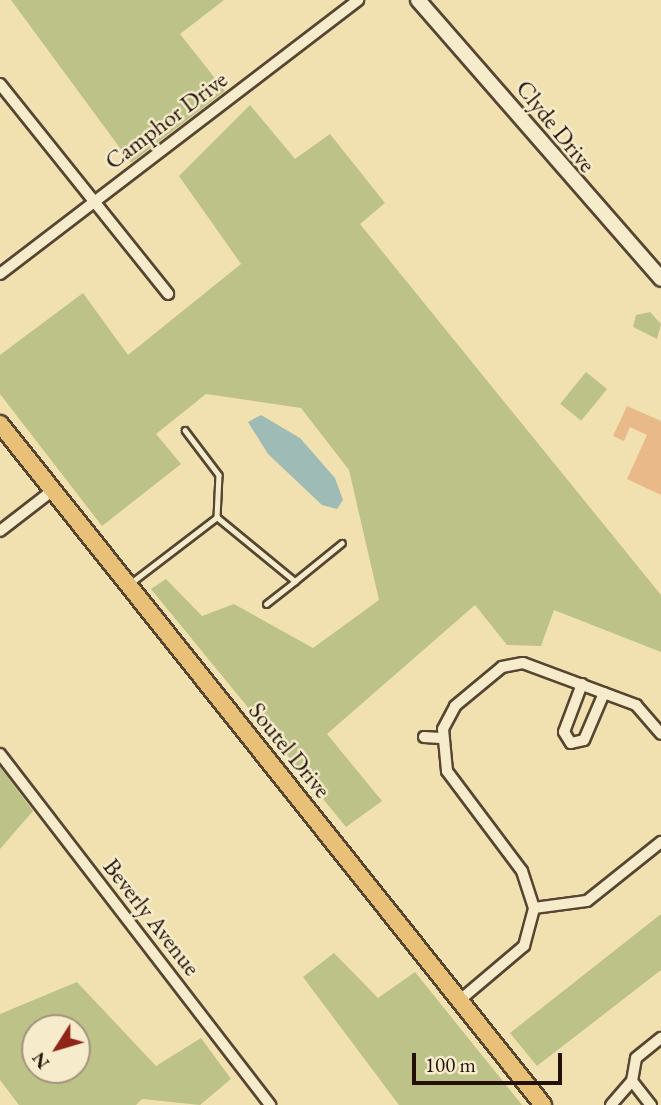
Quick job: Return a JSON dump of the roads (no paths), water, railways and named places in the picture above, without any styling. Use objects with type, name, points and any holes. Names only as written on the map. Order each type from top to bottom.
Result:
[{"type":"main road","name":"Soutel Drive","points":[[0,424],[543,1105]]},
{"type":"street","name":"Camphor Drive","points":[[0,274],[358,0]]},
{"type":"street","name":"Clyde Drive","points":[[418,0],[661,279]]},
{"type":"street","points":[[0,84],[168,294]]},
{"type":"street","points":[[0,531],[53,490]]},
{"type":"street","points":[[460,1000],[524,946],[534,908],[522,871],[454,786],[442,738],[455,706],[512,663],[582,684],[636,705],[661,734]]},
{"type":"street","points":[[582,684],[564,732],[571,743],[584,740],[604,693]]},
{"type":"street","points":[[424,737],[442,738]]},
{"type":"street","name":"Beverly Avenue","points":[[0,754],[270,1105]]},
{"type":"street","points":[[534,908],[587,901],[661,842]]},
{"type":"street","points":[[611,1105],[632,1081],[636,1058],[661,1038]]},
{"type":"street","points":[[632,1081],[651,1105]]},
{"type":"lane","points":[[129,585],[217,517],[219,475],[185,430]]},
{"type":"lane","points":[[217,517],[295,581]]},
{"type":"lane","points":[[266,604],[342,543]]},
{"type":"water","points":[[261,415],[300,438],[335,478],[343,500],[337,509],[322,505],[268,454],[248,422]]}]
